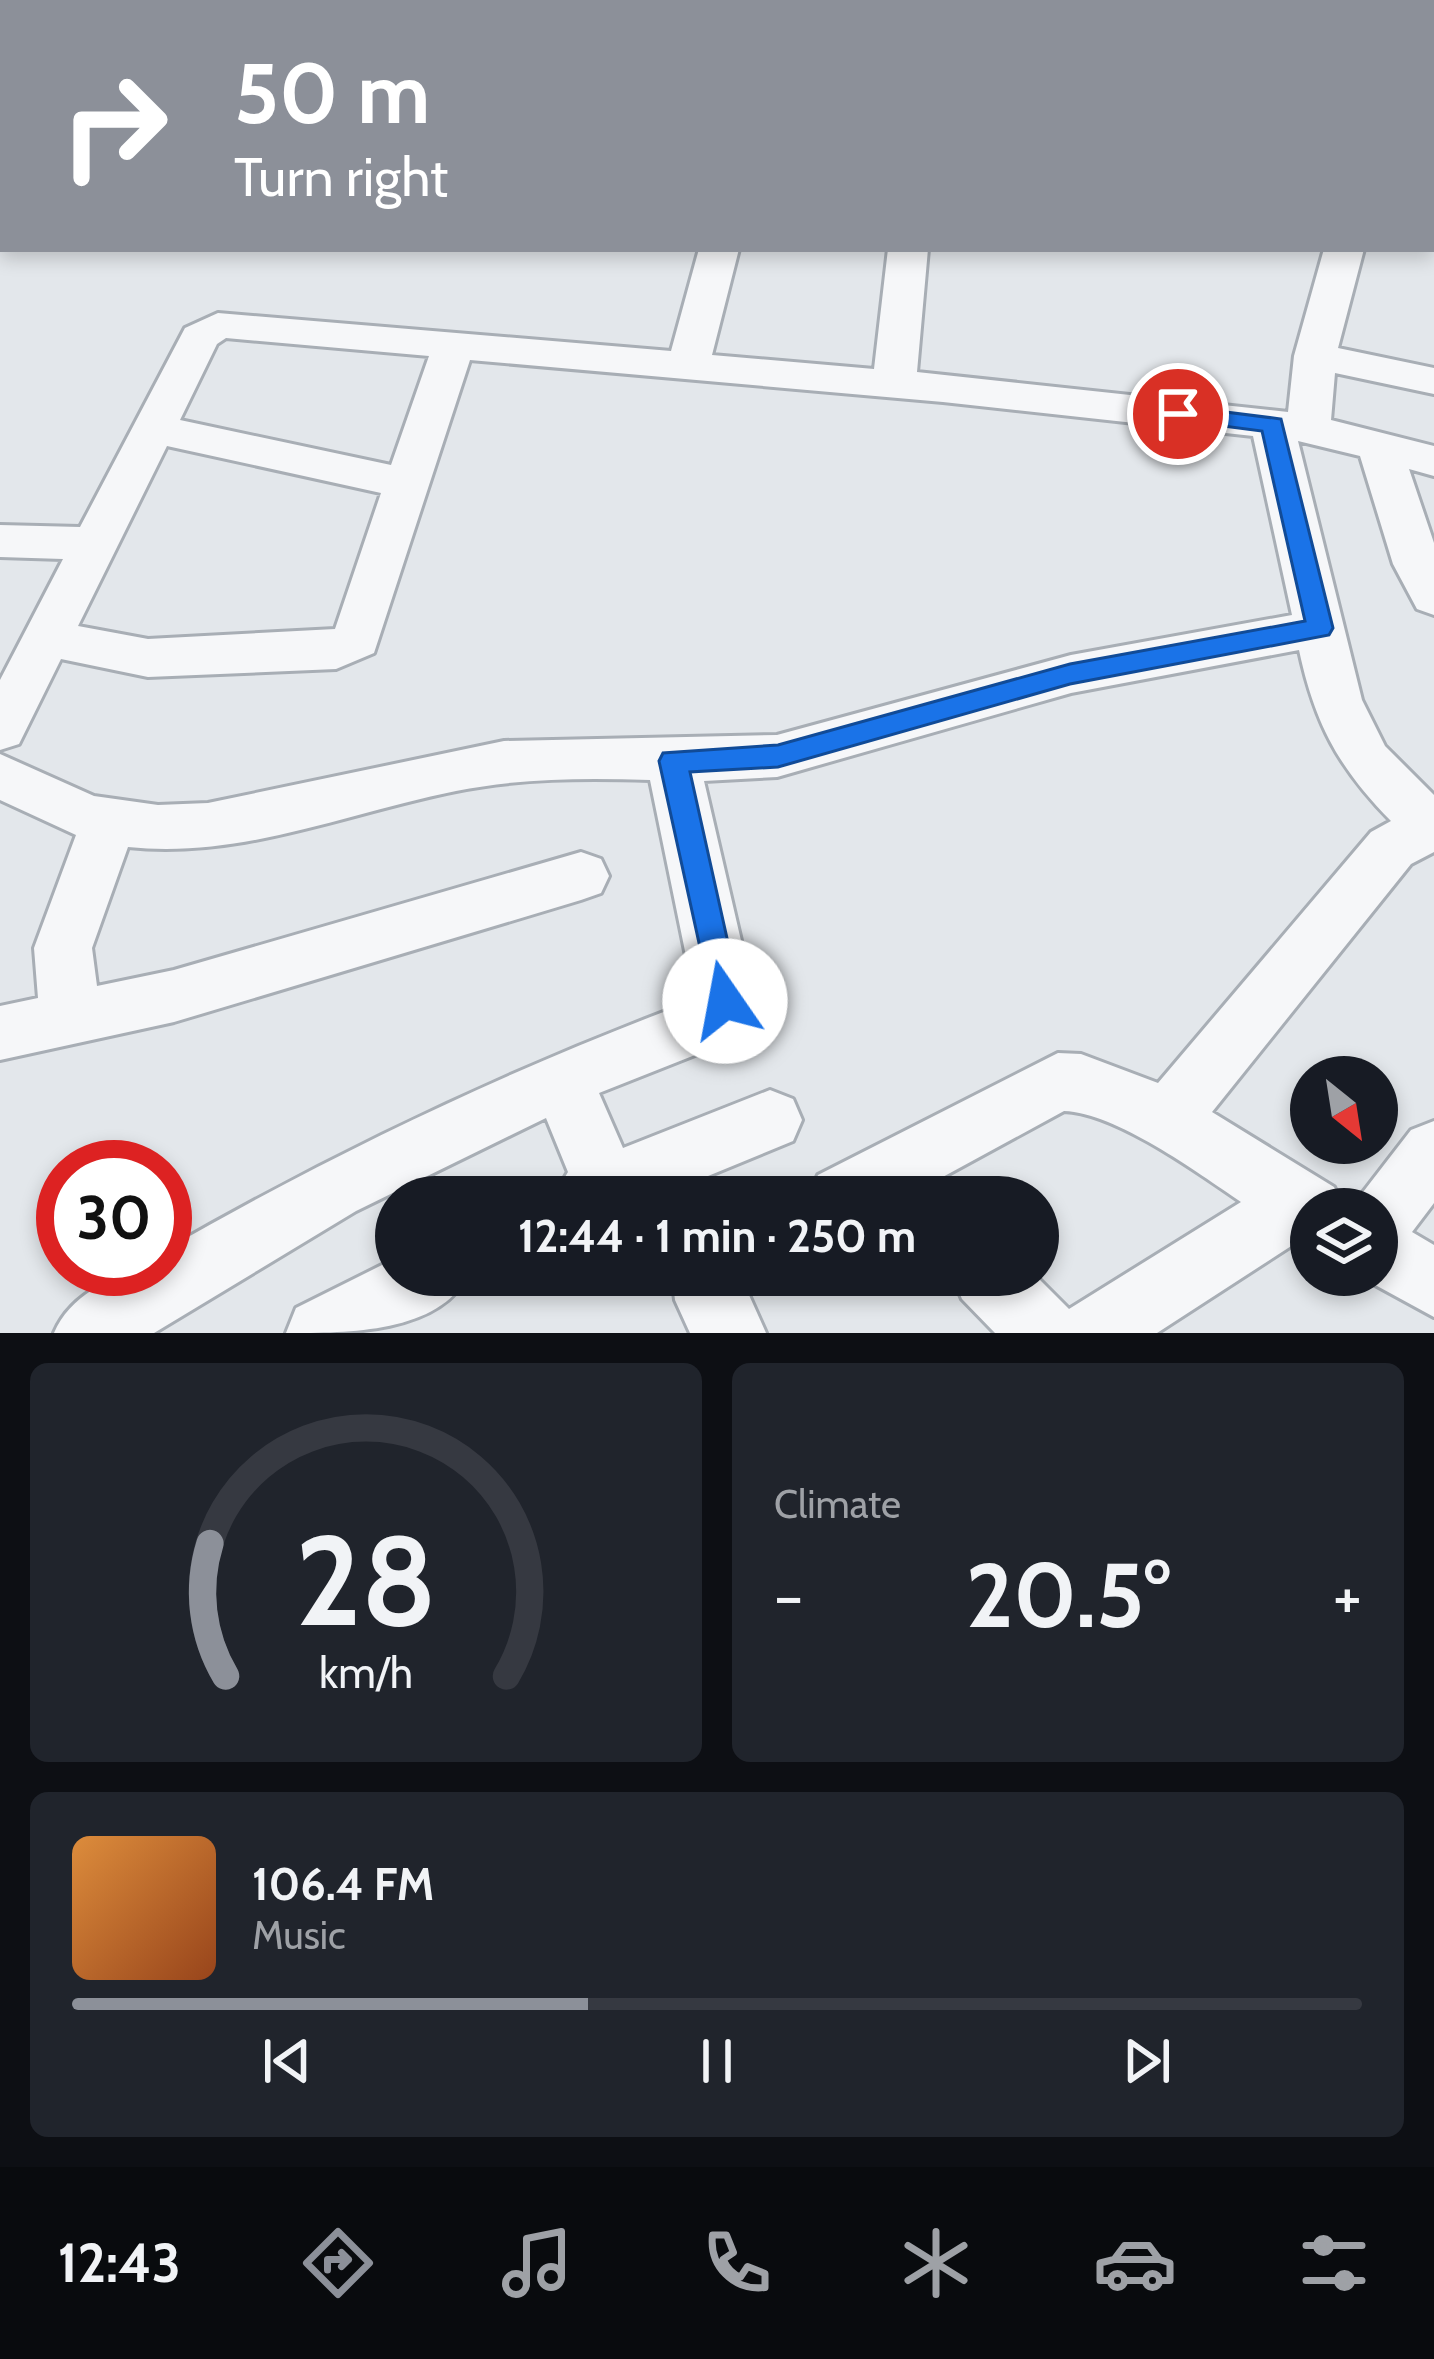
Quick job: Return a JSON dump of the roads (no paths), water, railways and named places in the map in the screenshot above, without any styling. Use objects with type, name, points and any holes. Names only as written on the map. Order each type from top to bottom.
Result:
[{"type":"street","points":[[688,364],[718,252]]},
{"type":"street","points":[[894,383],[908,252]]},
{"type":"street","points":[[1165,1121],[1391,848],[1432,825],[1385,784],[1351,736],[1320,628],[1290,426],[1316,356],[1343,252]]},
{"type":"street","points":[[0,730],[200,337],[218,325],[894,383],[1290,426],[1378,443],[1434,461]]},
{"type":"street","points":[[47,638],[148,658],[347,646],[361,631],[454,344]]},
{"type":"street","points":[[1316,356],[1434,381]]},
{"type":"street","points":[[154,429],[408,484]]},
{"type":"street","points":[[1378,443],[1417,564],[1434,597]]},
{"type":"street","points":[[0,541],[95,544]]},
{"type":"street","points":[[0,775],[56,805],[109,823],[242,822],[499,762],[556,756],[674,761],[778,756],[1070,674],[1320,628]]},
{"type":"street","points":[[89,1333],[333,1189],[562,1080],[711,1023],[726,1011],[674,761]]},
{"type":"street","points":[[70,1019],[64,948],[109,823]]},
{"type":"street","points":[[0,1033],[174,996],[581,876]]},
{"type":"street","points":[[902,1176],[1058,1082],[1076,1078],[1113,1090],[1290,1197]]},
{"type":"street","points":[[562,1080],[592,1176]]},
{"type":"street","points":[[634,1176],[770,1120]]},
{"type":"street","points":[[1398,1198],[1434,1151]]},
{"type":"street","points":[[1094,1333],[1290,1215]]},
{"type":"street","points":[[1398,1261],[1434,1282]]},
{"type":"street","points":[[321,1333],[393,1296]]},
{"type":"street","points":[[709,1296],[731,1333]]},
{"type":"street","points":[[1007,1296],[1044,1333]]}]
